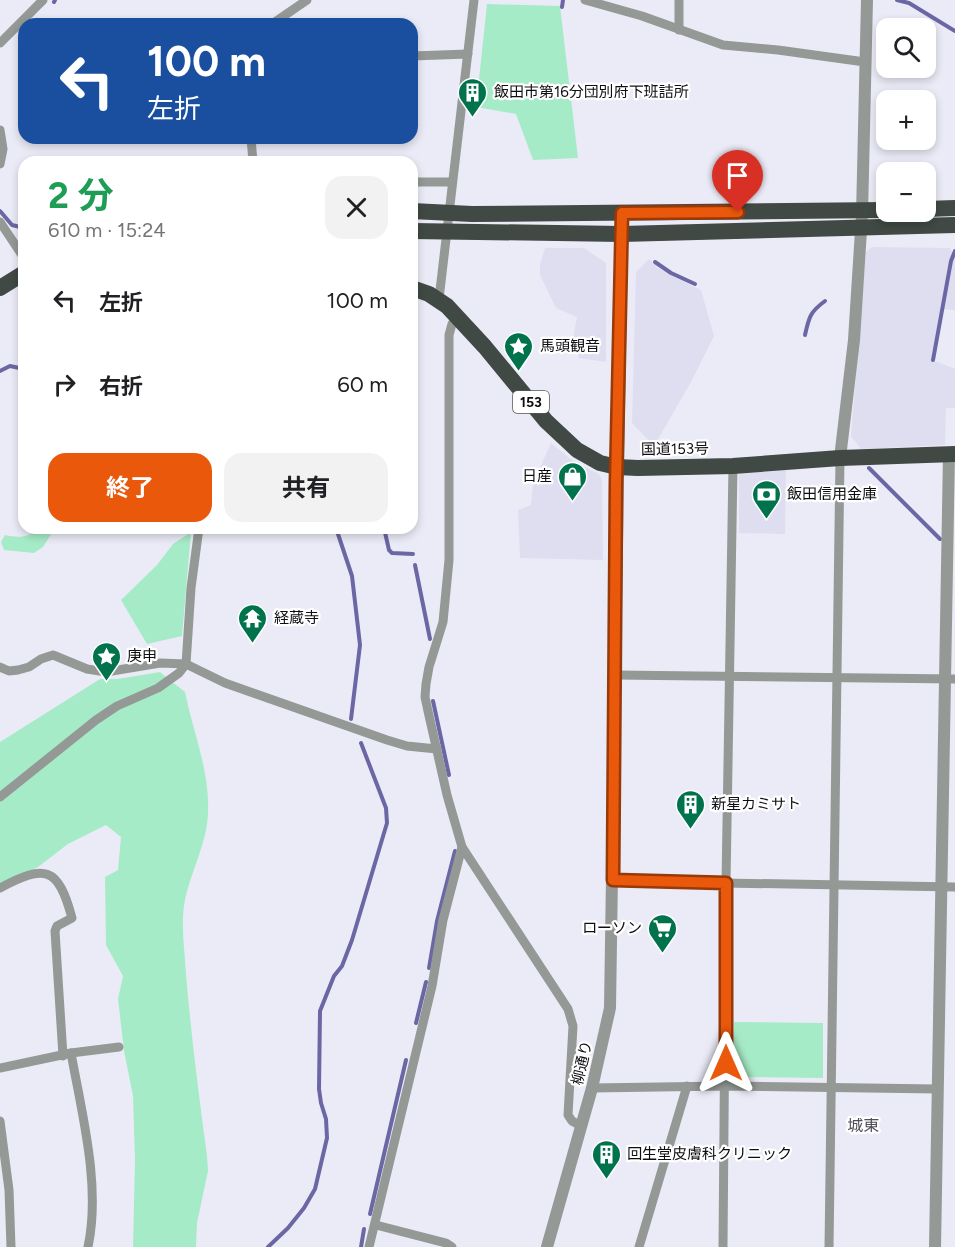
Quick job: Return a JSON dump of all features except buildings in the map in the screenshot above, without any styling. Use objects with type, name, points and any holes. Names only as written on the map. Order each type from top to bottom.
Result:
[{"type":"highway","points":[[936,209],[955,208]]},
{"type":"highway","points":[[418,211],[472,214],[622,213],[852,218],[955,225]]},
{"type":"highway","points":[[418,231],[622,234],[852,218],[876,212]]},
{"type":"highway","points":[[0,288],[18,277]]},
{"type":"highway","points":[[0,297],[18,288]]},
{"type":"highway","name":"153","points":[[418,290],[439,299],[459,318]]},
{"type":"highway","name":"国道153号","points":[[459,318],[560,435],[577,450],[594,460],[617,467],[733,466],[840,458],[952,454]]},
{"type":"street","points":[[25,18],[43,0]]},
{"type":"street","points":[[281,18],[307,0]]},
{"type":"street","points":[[439,299],[474,0]]},
{"type":"street","points":[[585,0],[723,45],[865,62]]},
{"type":"street","points":[[679,0],[679,30]]},
{"type":"street","points":[[829,1247],[840,458],[854,340],[862,215],[867,0]]},
{"type":"street","points":[[0,43],[18,25]]},
{"type":"street","points":[[418,56],[468,54]]},
{"type":"street","points":[[0,130],[3,148],[0,164]]},
{"type":"street","points":[[418,182],[452,185]]},
{"type":"street","name":"柳通り","points":[[547,1247],[592,1088],[610,1008],[622,213]]},
{"type":"street","points":[[0,222],[18,249]]},
{"type":"street","points":[[459,318],[452,324],[449,335],[449,560],[446,603],[443,622],[429,667],[425,697],[447,795],[462,847],[568,1009],[573,1026],[568,1115],[572,1122],[581,1126]]},
{"type":"street","points":[[935,1247],[941,887],[950,679],[952,454]]},
{"type":"street","points":[[723,1247],[733,466]]},
{"type":"street","points":[[0,796],[117,705],[158,688],[179,673],[186,664],[190,588],[198,534]]},
{"type":"street","points":[[0,667],[9,671],[18,670],[53,656],[87,669],[106,672],[160,663],[186,664],[225,683],[387,740],[407,746],[437,749]]},
{"type":"street","points":[[615,675],[950,679]]},
{"type":"street","points":[[369,1247],[432,986],[443,920],[462,847]]},
{"type":"street","points":[[0,888],[23,876],[39,872],[54,877],[64,894],[72,918],[57,926],[55,931],[67,1055],[90,1176],[92,1219],[88,1247]]},
{"type":"street","points":[[613,880],[955,887]]},
{"type":"street","points":[[0,1068],[119,1047]]},
{"type":"street","points":[[639,1247],[687,1086]]},
{"type":"street","points":[[592,1088],[726,1086],[938,1089]]},
{"type":"street","points":[[0,1121],[9,1190],[11,1247]]},
{"type":"street","points":[[376,1225],[446,1243],[452,1247]]},
{"type":"shaded area","points":[[872,247],[950,248],[955,259],[955,310],[942,309],[935,361],[955,369],[955,408],[946,408],[945,445],[861,449],[851,436],[866,252]]},
{"type":"shaded area","points":[[545,248],[584,248],[606,263],[606,362],[578,358],[580,349],[572,344],[577,317],[556,308],[540,275],[540,265]]},
{"type":"shaded area","points":[[649,259],[658,268],[701,290],[714,336],[691,382],[654,446],[632,423],[636,272]]},
{"type":"shaded area","points":[[551,443],[574,462],[599,474],[602,480],[603,560],[520,558],[518,510],[531,505],[533,483]]},
{"type":"shaded area","points":[[786,469],[785,534],[739,533],[739,475],[744,470]]},
{"type":"green space","points":[[487,4],[560,6],[578,158],[533,160],[516,114],[476,107]]},
{"type":"green space","points":[[51,534],[43,547],[34,553],[4,550],[1,542],[5,535]]},
{"type":"green space","points":[[191,534],[182,636],[147,644],[121,600],[157,565],[173,544]]},
{"type":"green space","points":[[160,672],[185,692],[204,767],[208,797],[207,825],[186,894],[183,922],[190,1020],[208,1171],[197,1223],[196,1247],[133,1247],[135,1159],[133,1096],[124,1051],[118,999],[123,976],[106,945],[105,877],[118,870],[121,837],[106,825],[68,844],[38,867],[0,885],[0,742],[100,679],[117,679]]},
{"type":"green space","points":[[734,1022],[823,1023],[823,1078],[733,1077]]},
{"type":"waterway","points":[[562,7],[563,0]]},
{"type":"waterway","points":[[897,0],[909,3],[955,31]]},
{"type":"waterway","points":[[0,211],[12,225],[18,226]]},
{"type":"waterway","points":[[933,360],[951,261],[955,251]]},
{"type":"waterway","points":[[655,262],[671,273],[695,284]]},
{"type":"waterway","points":[[805,335],[811,315],[825,301]]},
{"type":"waterway","points":[[0,371],[10,366],[18,368]]},
{"type":"waterway","points":[[869,468],[940,539]]},
{"type":"waterway","points":[[338,534],[352,576],[360,645],[351,719]]},
{"type":"waterway","points":[[385,534],[389,550],[392,553],[413,554]]},
{"type":"waterway","points":[[415,565],[430,639]]},
{"type":"waterway","points":[[433,701],[449,775]]},
{"type":"waterway","points":[[268,1247],[288,1228],[315,1189],[327,1138],[326,1119],[319,1089],[320,1011],[352,940],[387,823],[386,808],[361,743]]},
{"type":"waterway","points":[[429,968],[437,921],[455,851]]},
{"type":"waterway","points":[[416,1023],[426,982]]},
{"type":"waterway","points":[[370,1214],[406,1060]]},
{"type":"waterway","points":[[361,1247],[364,1229]]},
{"type":"place","name":"飯田市第16分団別府下班詰所","points":[[473,118]]},
{"type":"place","name":"馬頭観音","points":[[519,372]]},
{"type":"place","name":"日産","points":[[573,502]]},
{"type":"place","name":"飯田信用金庫","points":[[766,520]]},
{"type":"place","name":"経蔵寺","points":[[253,644]]},
{"type":"place","name":"庚申","points":[[106,682]]},
{"type":"place","name":"新星カミサト","points":[[690,830]]},
{"type":"place","name":"ローソン","points":[[663,954]]},
{"type":"place","name":"回生堂皮膚科クリニック","points":[[606,1180]]},
{"type":"district","name":"城東","points":[[863,1125]]},
{"type":"route","points":[[726,1063],[726,883],[613,880],[616,483],[622,213],[738,212]]}]
